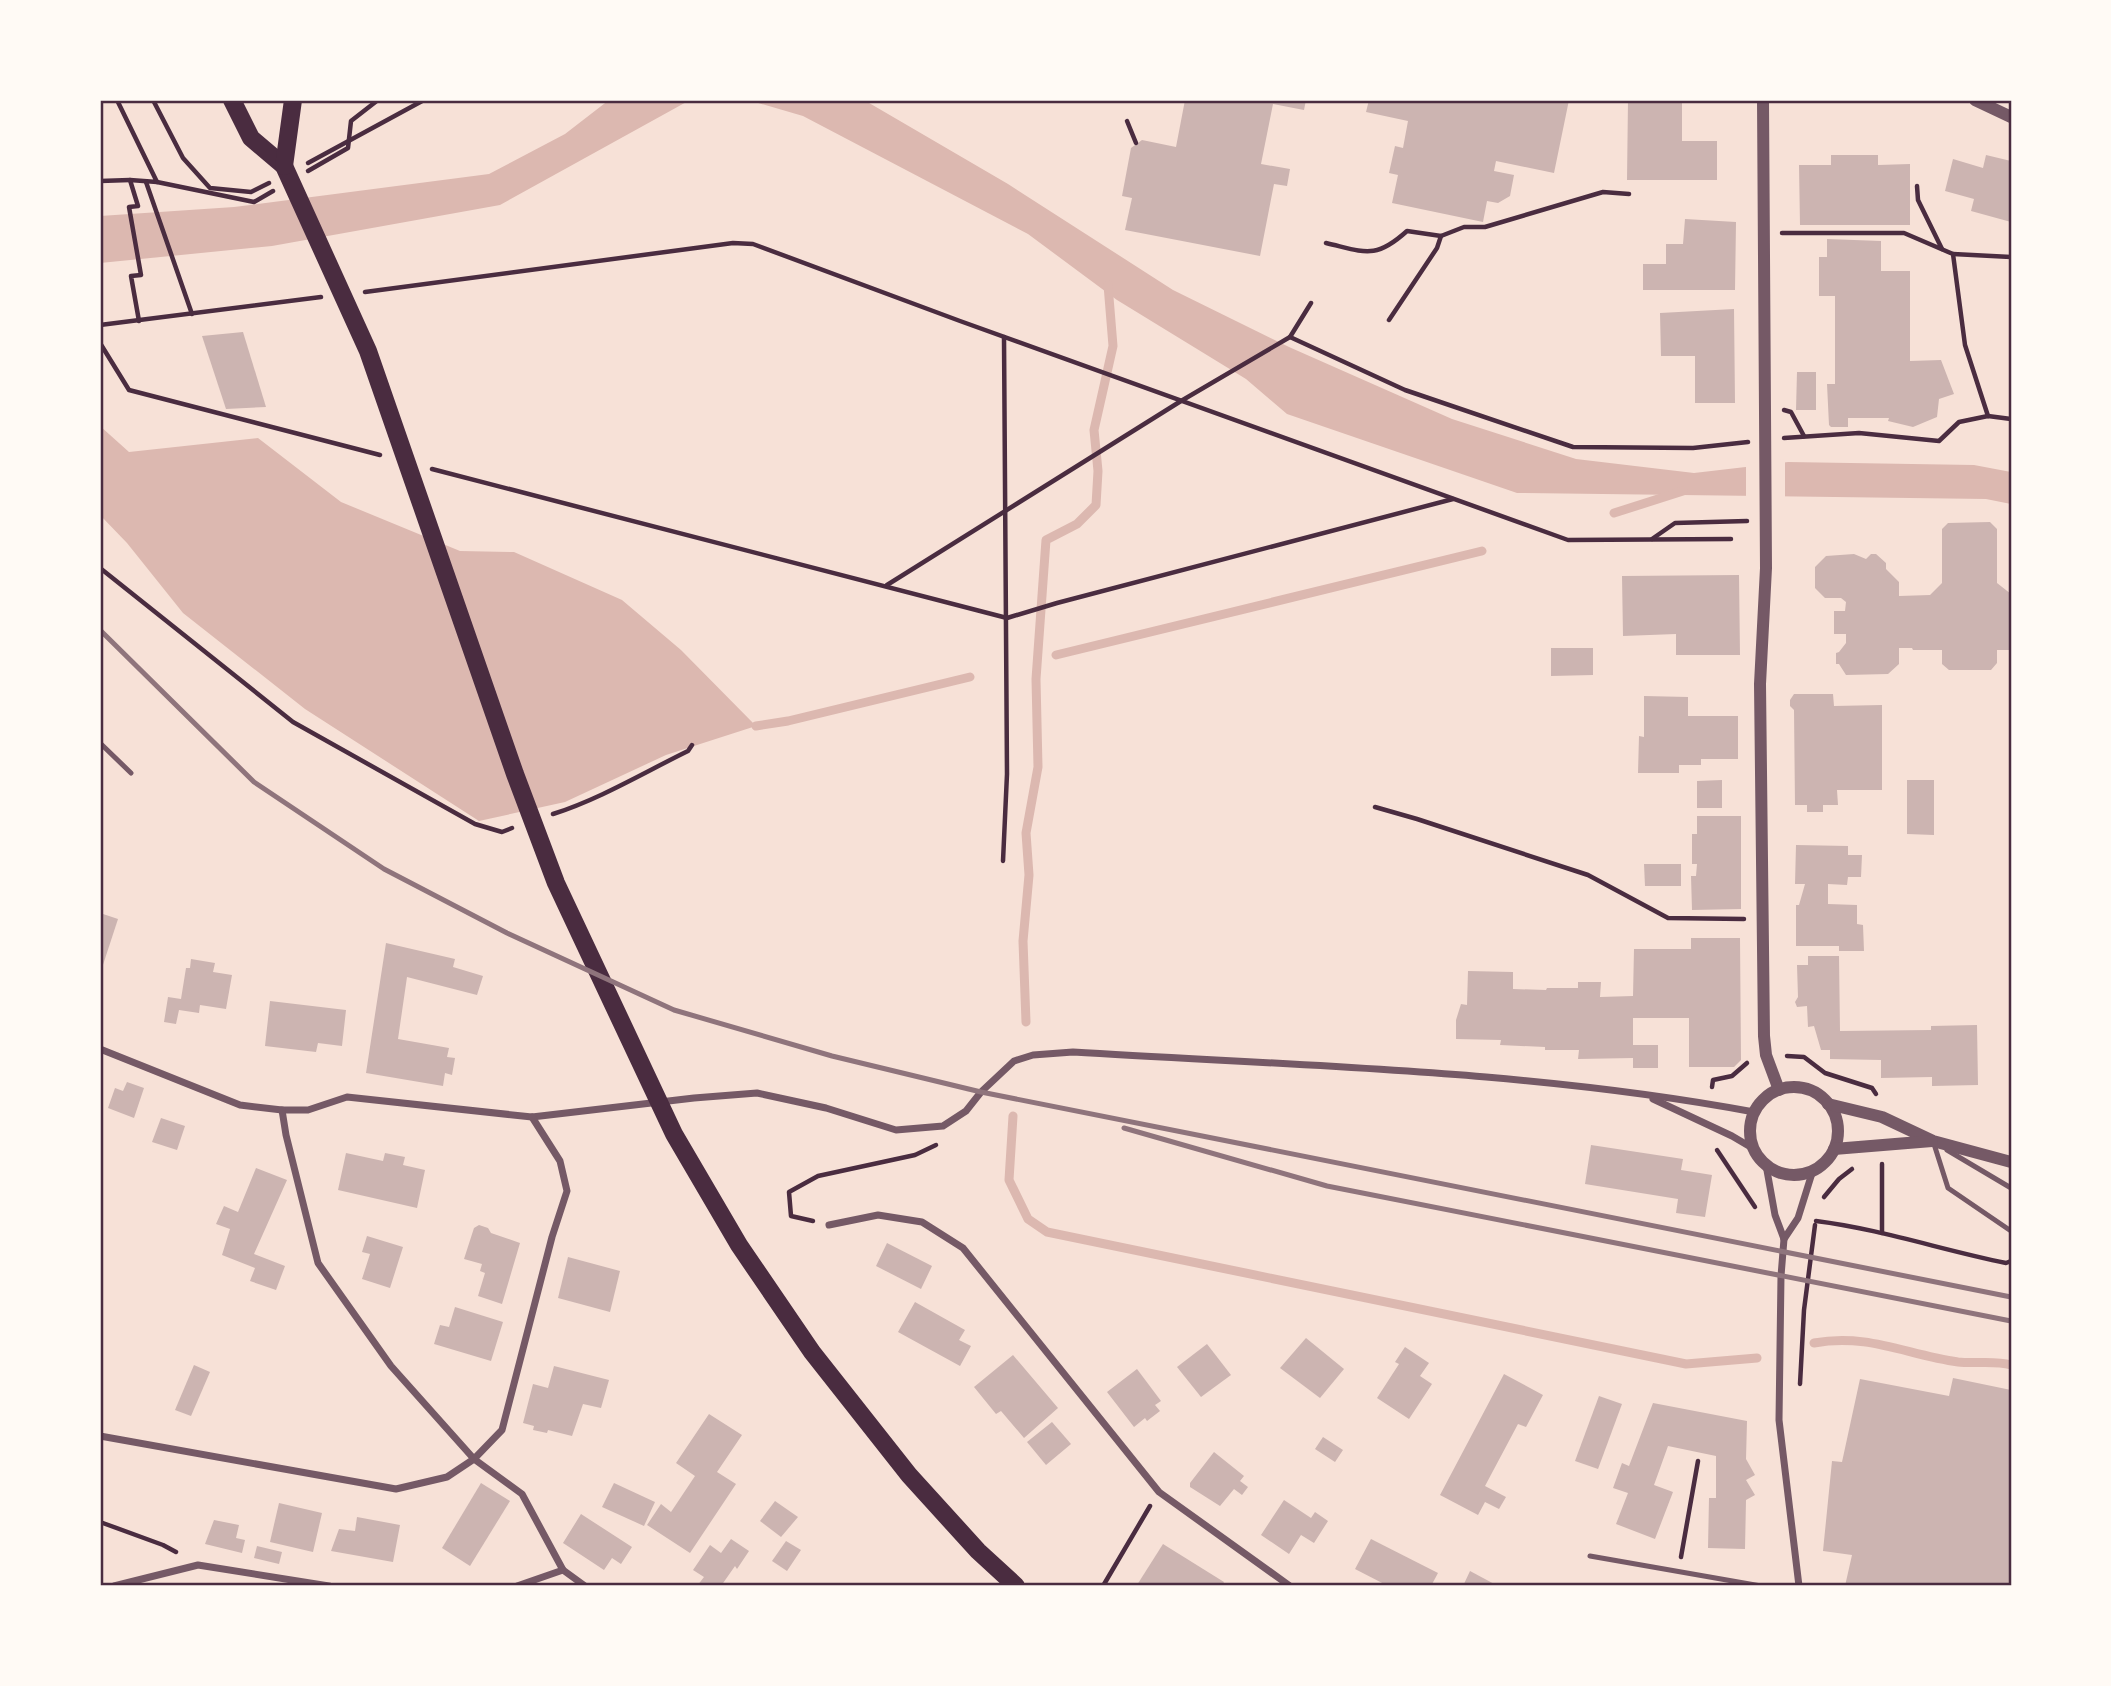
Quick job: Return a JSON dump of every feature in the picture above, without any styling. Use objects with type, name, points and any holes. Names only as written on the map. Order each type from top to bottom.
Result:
[{"type":"main road","points":[[232,100],[251,138],[284,166],[368,351],[510,760],[556,883],[674,1134],[739,1245],[812,1352],[909,1475],[978,1551],[1016,1586]]},
{"type":"main road","points":[[284,166],[293,100]]},
{"type":"street","points":[[1763,100],[1763,237],[1770,437],[1760,684],[1764,1036],[1766,1055],[1779,1090]]},
{"type":"street","points":[[1975,100],[2011,117]]},
{"type":"street","points":[[100,1049],[240,1105],[282,1110],[308,1110],[347,1097],[532,1117],[757,1093],[826,1108],[896,1130],[943,1126],[966,1111],[989,1084],[1014,1061],[1033,1055],[1073,1052],[1505,1078],[1601,1087],[1754,1112]]},
{"type":"street","points":[[1800,1087],[1820,1096],[1828,1104],[1838,1130],[1834,1149],[1825,1161],[1813,1170],[1789,1175],[1766,1165],[1754,1149],[1750,1124],[1754,1112],[1768,1096],[1779,1090],[1800,1087]]},
{"type":"street","points":[[1646,1095],[1754,1149]]},
{"type":"street","points":[[1828,1104],[1882,1117],[1933,1141],[2011,1162]]},
{"type":"street","points":[[282,1110],[318,1263],[391,1366],[474,1459],[522,1494],[563,1570],[585,1586]]},
{"type":"street","points":[[100,1436],[396,1489],[447,1477],[474,1459],[502,1430],[552,1237],[567,1191],[560,1161],[532,1117]]},
{"type":"street","points":[[1834,1149],[1933,1141]]},
{"type":"street","points":[[1766,1165],[1774,1215],[1784,1239],[1779,1420],[1799,1586]]},
{"type":"street","points":[[1784,1239],[1798,1218],[1813,1170]]},
{"type":"street","points":[[829,1225],[878,1215],[922,1222],[963,1248],[1158,1492],[1290,1586]]},
{"type":"street","points":[[114,1586],[198,1565],[329,1586]]},
{"type":"street","points":[[517,1586],[563,1570]]},
{"type":"lane","points":[[100,743],[131,773]]},
{"type":"lane","points":[[1933,1141],[2011,1188]]},
{"type":"lane","points":[[1933,1141],[1948,1188],[2011,1231]]},
{"type":"lane","points":[[1590,1556],[1724,1583],[1761,1586]]},
{"type":"path","points":[[100,181],[157,182],[117,100]]},
{"type":"path","points":[[153,100],[170,131]]},
{"type":"path","points":[[1127,121],[1136,143]]},
{"type":"path","points":[[130,180],[138,206],[129,207],[141,275],[131,276],[139,320]]},
{"type":"path","points":[[146,182],[192,314]]},
{"type":"path","points":[[1917,186],[1917,200],[1942,249]]},
{"type":"path","points":[[1326,243],[1372,253],[1394,243],[1407,231],[1441,236],[1464,227],[1485,227],[1603,192],[1629,194]]},
{"type":"path","points":[[1763,237],[1788,232],[1904,233],[1953,254],[2011,257]]},
{"type":"path","points":[[1389,320],[1437,248],[1441,236]]},
{"type":"path","points":[[359,292],[733,243],[753,244],[1568,540],[1731,539]]},
{"type":"path","points":[[1953,254],[1965,345],[1988,416]]},
{"type":"path","points":[[100,325],[331,296]]},
{"type":"path","points":[[886,586],[1216,379],[1281,343],[1290,337],[1311,303]]},
{"type":"path","points":[[1003,861],[1007,774],[1004,337]]},
{"type":"path","points":[[1290,337],[1405,390],[1573,447],[1693,447],[1749,442]]},
{"type":"path","points":[[100,344],[129,390],[386,457]]},
{"type":"path","points":[[1770,437],[1859,433],[1939,441],[1959,422],[1988,416],[2011,419]]},
{"type":"path","points":[[426,467],[1007,618],[1454,499]]},
{"type":"path","points":[[1650,540],[1675,523],[1765,520]]},
{"type":"path","points":[[100,568],[293,722],[475,824],[502,831],[515,827]]},
{"type":"path","points":[[541,819],[579,806],[624,784],[688,751],[692,745]]},
{"type":"path","points":[[1375,807],[1588,875],[1668,918],[1764,920]]},
{"type":"path","points":[[829,1225],[791,1216],[789,1192],[818,1176],[915,1155],[934,1146],[945,1134],[943,1126]]},
{"type":"path","points":[[1871,1161],[1882,1160],[1882,1233]]},
{"type":"path","points":[[1821,1201],[1839,1179],[1860,1163]]},
{"type":"path","points":[[1800,1386],[1804,1310],[1818,1211]]},
{"type":"path","points":[[1815,1221],[1882,1233],[1952,1252],[2006,1263],[2011,1261]]},
{"type":"path","points":[[1678,1572],[1698,1461]]},
{"type":"path","points":[[1103,1585],[1158,1492]]},
{"type":"path","points":[[100,1522],[163,1545],[198,1565]]},
{"type":"shaded area","points":[[609,100],[690,100],[500,205],[272,246],[100,263],[100,216],[234,207],[489,174],[565,134]]},
{"type":"shaded area","points":[[748,100],[864,100],[1008,184],[1173,290],[1289,347],[1452,419],[1576,459],[1694,473],[1788,462],[1974,465],[2011,472],[2011,504],[1986,499],[1517,493],[1287,414],[1246,379],[1117,300],[1028,234],[803,116]]},
{"type":"shaded area","points":[[100,426],[129,452],[258,438],[341,502],[460,551],[514,552],[622,600],[681,650],[756,726],[666,755],[565,802],[479,821],[305,709],[183,613],[127,543],[100,515]]},
{"type":"pier","points":[[1785,459],[1785,500],[1746,499],[1746,463]]},
{"type":"building","points":[[1185,100],[1306,100],[1304,110],[1273,104],[1261,164],[1290,169],[1287,186],[1274,184],[1260,256],[1125,230],[1132,198],[1122,196],[1131,148],[1142,140],[1176,147]]},
{"type":"building","points":[[1369,100],[1569,100],[1554,173],[1496,161],[1494,171],[1514,175],[1510,196],[1498,203],[1487,201],[1483,222],[1392,203],[1398,175],[1389,173],[1395,146],[1403,148],[1408,121],[1366,112]]},
{"type":"building","points":[[1628,100],[1682,100],[1682,141],[1717,141],[1717,180],[1627,180]]},
{"type":"building","points":[[1831,155],[1878,155],[1878,165],[1910,164],[1910,225],[1800,225],[1799,165],[1831,165]]},
{"type":"building","points":[[1986,155],[2011,161],[2011,222],[1971,211],[1974,199],[1945,191],[1953,159],[1983,168]]},
{"type":"building","points":[[1685,219],[1736,222],[1735,290],[1643,290],[1643,264],[1666,264],[1666,244],[1683,244]]},
{"type":"building","points":[[1827,239],[1881,241],[1881,271],[1910,271],[1910,361],[1941,360],[1954,394],[1939,399],[1937,417],[1913,427],[1888,421],[1889,418],[1848,418],[1848,427],[1829,425],[1827,384],[1835,384],[1835,296],[1819,296],[1819,257],[1827,257]]},
{"type":"building","points":[[1734,309],[1735,403],[1695,403],[1695,356],[1661,356],[1660,313]]},
{"type":"building","points":[[243,332],[266,407],[226,409],[202,336]]},
{"type":"building","points":[[1797,372],[1816,372],[1816,410],[1796,410]]},
{"type":"building","points":[[1990,522],[1997,529],[1997,583],[2011,594],[2011,650],[1997,650],[1997,663],[1991,670],[1949,670],[1942,664],[1942,650],[1899,648],[1899,664],[1888,674],[1846,675],[1839,664],[1836,664],[1836,653],[1846,643],[1846,634],[1834,634],[1834,611],[1845,611],[1846,602],[1841,598],[1825,598],[1815,588],[1815,567],[1826,556],[1854,554],[1866,559],[1871,554],[1876,554],[1899,582],[1899,596],[1930,595],[1942,583],[1942,529],[1948,523]]},
{"type":"building","points":[[1739,575],[1740,655],[1676,655],[1676,634],[1623,636],[1622,576]]},
{"type":"building","points":[[1551,648],[1593,648],[1593,675],[1551,676]]},
{"type":"building","points":[[1794,694],[1833,694],[1834,706],[1882,705],[1882,790],[1837,790],[1838,805],[1823,805],[1823,812],[1807,812],[1807,805],[1795,805],[1794,710],[1790,706]]},
{"type":"building","points":[[1644,696],[1688,697],[1688,716],[1738,716],[1738,759],[1701,759],[1701,765],[1679,765],[1679,773],[1638,773],[1639,736],[1644,737]]},
{"type":"building","points":[[1722,780],[1722,808],[1697,808],[1697,781]]},
{"type":"building","points":[[1907,780],[1934,780],[1934,835],[1907,834]]},
{"type":"building","points":[[1697,816],[1741,816],[1741,909],[1692,910],[1691,876],[1696,876],[1697,864],[1692,864],[1692,834],[1697,834]]},
{"type":"building","points":[[1796,845],[1848,846],[1848,855],[1862,855],[1861,877],[1848,877],[1847,885],[1828,884],[1828,904],[1857,905],[1857,924],[1863,925],[1864,951],[1839,951],[1839,946],[1796,946],[1796,905],[1799,905],[1805,884],[1795,884]]},
{"type":"building","points":[[1644,864],[1681,864],[1681,886],[1645,886]]},
{"type":"building","points":[[100,913],[118,919],[100,974]]},
{"type":"building","points":[[1691,938],[1740,938],[1741,1060],[1734,1067],[1689,1067],[1689,1018],[1633,1018],[1633,1045],[1658,1045],[1658,1068],[1633,1068],[1633,1058],[1578,1059],[1579,1050],[1545,1050],[1545,1047],[1500,1045],[1501,1040],[1456,1039],[1456,1020],[1461,1004],[1467,1005],[1468,971],[1513,972],[1513,989],[1578,988],[1578,982],[1601,982],[1600,997],[1633,996],[1634,949],[1691,949]]},
{"type":"building","points":[[386,943],[455,959],[453,967],[483,976],[477,995],[407,977],[398,1039],[449,1048],[447,1057],[455,1058],[452,1075],[445,1073],[443,1086],[366,1073]]},
{"type":"building","points":[[1808,956],[1839,956],[1840,1031],[1931,1030],[1931,1026],[1977,1025],[1978,1085],[1932,1086],[1932,1077],[1881,1078],[1881,1060],[1830,1059],[1830,1050],[1821,1050],[1814,1026],[1808,1027],[1807,1006],[1797,1007],[1795,1002],[1798,997],[1797,965],[1808,965]]},
{"type":"building","points":[[191,959],[215,963],[213,972],[232,975],[226,1009],[200,1005],[199,1013],[179,1010],[176,1024],[164,1022],[168,997],[181,999],[186,968],[190,968]]},
{"type":"building","points":[[270,1001],[346,1010],[342,1046],[318,1043],[316,1052],[265,1046]]},
{"type":"building","points":[[127,1082],[144,1088],[134,1118],[108,1108],[115,1088],[123,1091]]},
{"type":"building","points":[[161,1118],[185,1126],[177,1150],[152,1142]]},
{"type":"building","points":[[1591,1145],[1683,1159],[1681,1170],[1712,1175],[1705,1217],[1676,1213],[1678,1199],[1585,1184]]},
{"type":"building","points":[[346,1153],[383,1161],[385,1153],[405,1157],[403,1165],[425,1170],[417,1208],[338,1190]]},
{"type":"building","points":[[256,1168],[287,1180],[254,1254],[285,1266],[276,1290],[250,1281],[255,1268],[222,1255],[230,1229],[216,1224],[224,1206],[238,1212]]},
{"type":"building","points":[[479,1225],[488,1228],[491,1233],[520,1243],[502,1304],[478,1296],[485,1273],[480,1271],[482,1264],[464,1259],[474,1228]]},
{"type":"building","points":[[367,1236],[403,1247],[390,1288],[362,1279],[370,1254],[362,1252]]},
{"type":"building","points":[[887,1243],[932,1266],[921,1289],[876,1266]]},
{"type":"building","points":[[568,1257],[620,1271],[610,1312],[558,1298]]},
{"type":"building","points":[[915,1302],[965,1330],[959,1340],[971,1346],[960,1366],[898,1332]]},
{"type":"building","points":[[455,1307],[503,1322],[491,1361],[434,1344],[440,1325],[449,1327]]},
{"type":"building","points":[[1306,1338],[1344,1369],[1320,1398],[1280,1368]]},
{"type":"building","points":[[1207,1344],[1231,1375],[1201,1397],[1177,1367]]},
{"type":"building","points":[[1405,1347],[1429,1363],[1420,1376],[1432,1384],[1409,1419],[1377,1398],[1399,1364],[1395,1362]]},
{"type":"building","points":[[1013,1355],[1058,1408],[1024,1438],[1001,1411],[996,1414],[974,1387]]},
{"type":"building","points":[[194,1365],[210,1372],[191,1416],[175,1410]]},
{"type":"building","points":[[554,1366],[609,1380],[601,1408],[583,1404],[572,1436],[548,1430],[547,1433],[533,1430],[534,1426],[523,1423],[533,1384],[548,1388]]},
{"type":"building","points":[[1137,1369],[1161,1401],[1155,1405],[1160,1411],[1134,1427],[1107,1392]]},
{"type":"building","points":[[1504,1374],[1543,1395],[1526,1427],[1518,1424],[1485,1486],[1506,1497],[1499,1509],[1485,1502],[1478,1515],[1440,1495]]},
{"type":"building","points":[[1953,1378],[2011,1390],[2011,1586],[1845,1586],[1852,1555],[1823,1551],[1832,1461],[1842,1462],[1860,1379],[1949,1396]]},
{"type":"building","points":[[1599,1396],[1622,1404],[1598,1469],[1575,1461]]},
{"type":"building","points":[[1653,1403],[1747,1421],[1746,1459],[1755,1475],[1746,1480],[1755,1495],[1746,1500],[1745,1549],[1708,1548],[1709,1498],[1716,1498],[1716,1456],[1668,1446],[1654,1485],[1673,1492],[1655,1539],[1616,1524],[1628,1493],[1613,1488],[1622,1463],[1629,1466]]},
{"type":"building","points":[[709,1414],[742,1435],[717,1472],[736,1484],[690,1553],[647,1525],[661,1504],[671,1512],[695,1476],[676,1463]]},
{"type":"building","points":[[1052,1422],[1071,1444],[1046,1465],[1027,1442]]},
{"type":"building","points":[[1323,1437],[1343,1450],[1335,1462],[1315,1449]]},
{"type":"building","points":[[1214,1452],[1244,1476],[1240,1481],[1248,1487],[1242,1495],[1234,1489],[1220,1506],[1190,1487],[1190,1483]]},
{"type":"building","points":[[481,1483],[510,1501],[470,1566],[442,1548]]},
{"type":"building","points":[[614,1483],[655,1502],[644,1526],[602,1507]]},
{"type":"building","points":[[1284,1500],[1311,1518],[1315,1512],[1328,1521],[1314,1543],[1301,1535],[1289,1554],[1261,1535]]},
{"type":"building","points":[[775,1501],[798,1517],[781,1537],[760,1521]]},
{"type":"building","points":[[279,1503],[322,1513],[313,1552],[270,1542]]},
{"type":"building","points":[[581,1514],[632,1547],[621,1564],[612,1558],[604,1570],[563,1543]]},
{"type":"building","points":[[357,1517],[400,1525],[393,1562],[331,1551],[339,1529],[355,1531]]},
{"type":"building","points":[[214,1520],[239,1525],[236,1538],[245,1540],[242,1553],[205,1544]]},
{"type":"building","points":[[731,1539],[749,1551],[737,1569],[735,1566],[721,1586],[697,1586],[704,1577],[693,1570],[710,1545],[721,1553]]},
{"type":"building","points":[[1371,1539],[1438,1573],[1431,1586],[1388,1586],[1355,1569]]},
{"type":"building","points":[[786,1541],[801,1550],[787,1571],[772,1561]]},
{"type":"building","points":[[1163,1544],[1224,1582],[1222,1586],[1137,1585]]},
{"type":"building","points":[[257,1546],[282,1552],[279,1564],[254,1558]]},
{"type":"building","points":[[1470,1571],[1498,1586],[1463,1586]]},
{"type":"waterway","points":[[1026,1022],[1023,941],[1029,875],[1026,833],[1038,767],[1036,679],[1046,540],[1077,524],[1096,505],[1098,471],[1094,430],[1113,346],[1108,285]]},
{"type":"waterway","points":[[1614,513],[1683,491]]},
{"type":"waterway","points":[[1056,655],[1482,551]]},
{"type":"waterway","points":[[756,726],[788,721],[970,677]]},
{"type":"waterway","points":[[1013,1116],[1009,1180],[1028,1219],[1047,1232],[1686,1364],[1757,1358]]},
{"type":"waterway","points":[[1814,1343],[1870,1343],[1958,1362],[2011,1365]]},
{"type":"railway","points":[[100,630],[254,782],[384,869],[507,933],[674,1010],[832,1056],[981,1092],[2011,1297]]},
{"type":"railway","points":[[1124,1128],[1327,1186],[2011,1321]]}]
